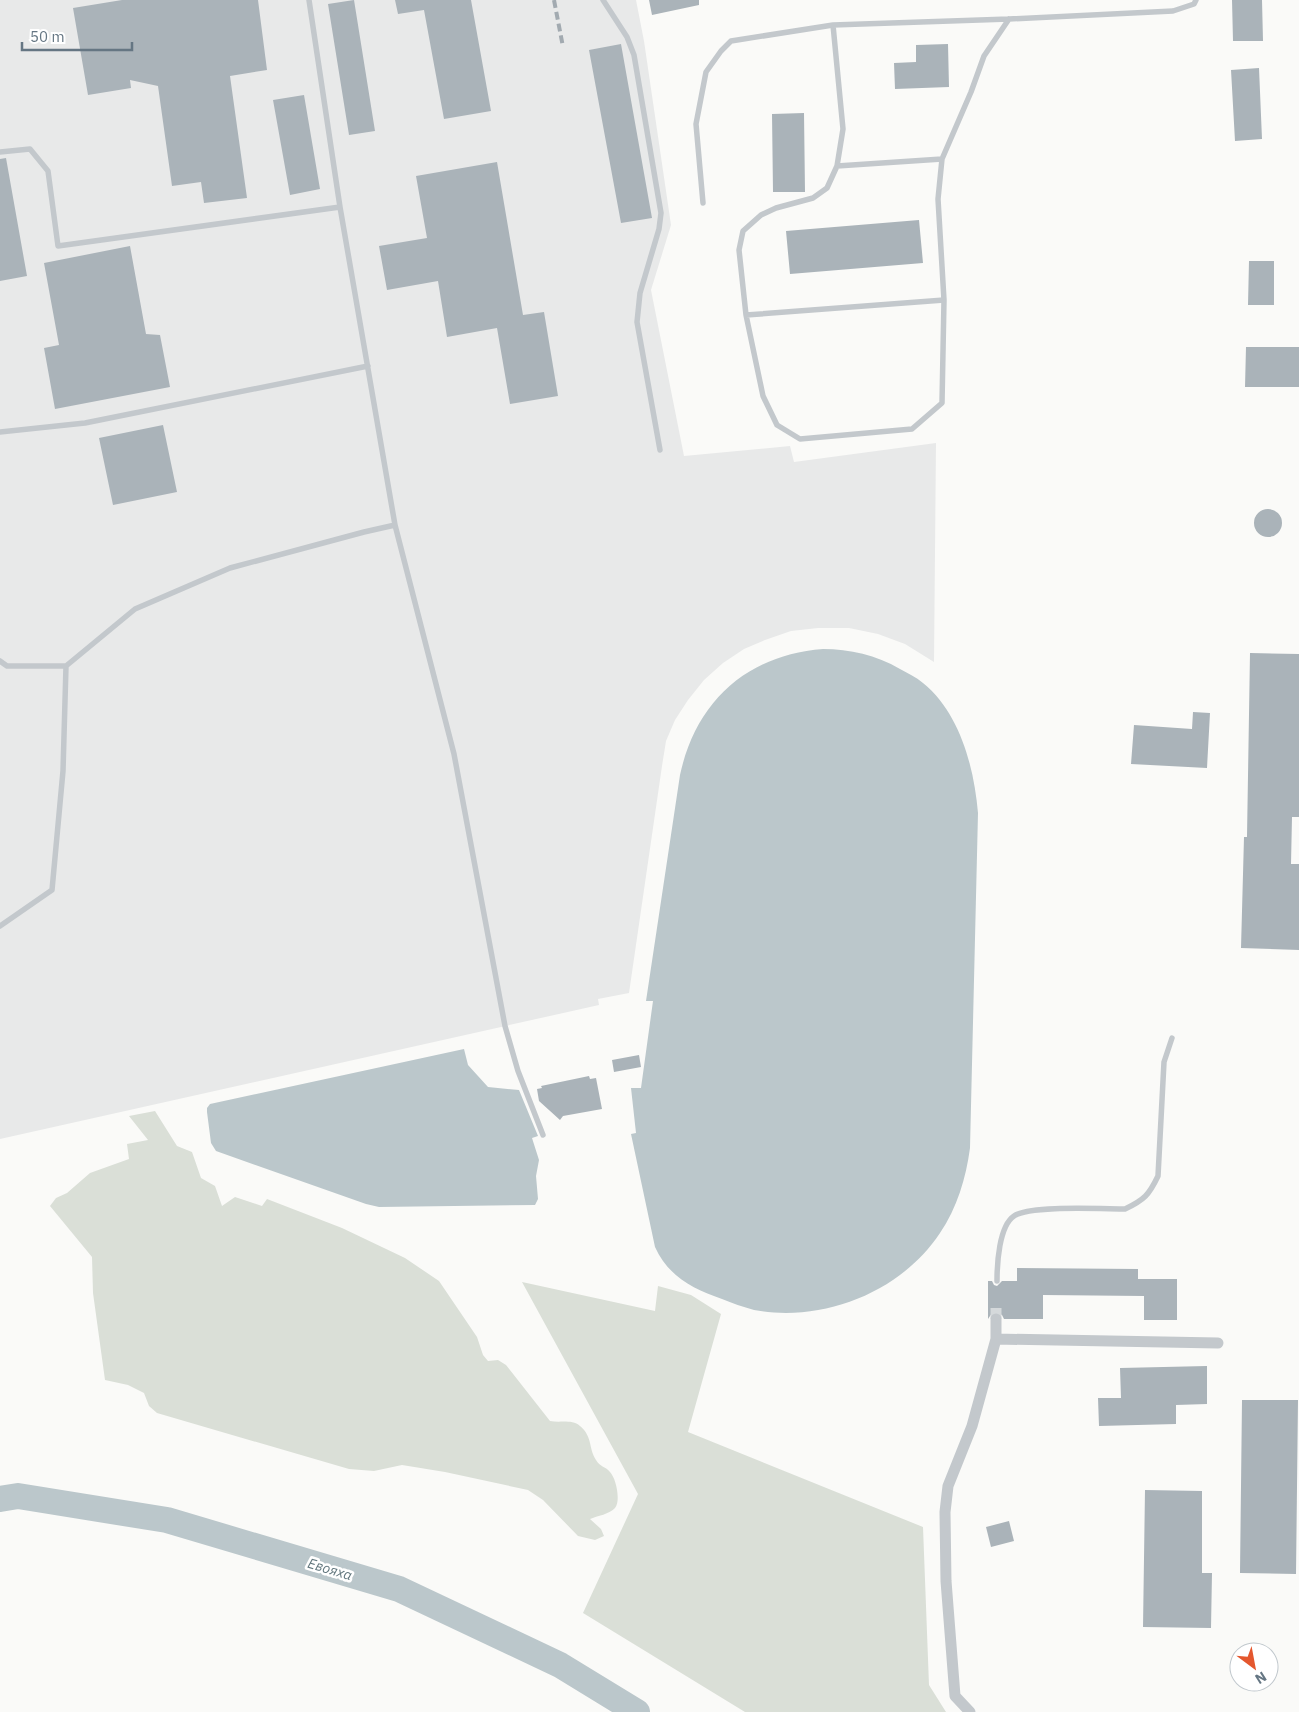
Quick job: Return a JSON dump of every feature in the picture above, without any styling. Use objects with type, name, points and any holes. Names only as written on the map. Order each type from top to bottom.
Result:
[{"type":"street","points":[[970,1712],[955,1696],[946,1580],[945,1512],[948,1486],[972,1426],[996,1339],[996,1319]]},
{"type":"street","points":[[996,1339],[1218,1343]]},
{"type":"lane","points":[[309,0],[340,207],[395,525],[454,754],[505,1026],[518,1071],[543,1135]]},
{"type":"lane","points":[[604,0],[628,37],[634,55],[661,214],[659,229],[640,293],[637,322],[660,450]]},
{"type":"lane","points":[[703,203],[696,124],[706,72],[721,51],[731,41],[833,25],[1173,11],[1194,4],[1196,0]]},
{"type":"lane","points":[[833,25],[843,129],[837,166],[827,188],[813,198],[776,208],[761,215],[743,231],[739,250],[746,316],[763,396],[777,425],[800,439],[912,429],[942,403],[944,300],[938,199],[942,159],[971,92],[984,56],[1009,19]]},
{"type":"lane","points":[[0,152],[30,149],[48,171],[58,246],[340,207]]},
{"type":"lane","points":[[837,166],[942,159]]},
{"type":"lane","points":[[746,316],[944,300]]},
{"type":"lane","points":[[0,432],[85,423],[368,366]]},
{"type":"lane","points":[[0,661],[7,666],[66,666],[135,609],[230,568],[395,525]]},
{"type":"lane","points":[[0,926],[52,890],[63,771],[66,666]]},
{"type":"lane","points":[[997,1281],[997,1260],[1004,1231],[1014,1216],[1032,1210],[1125,1209],[1139,1202],[1150,1192],[1158,1176],[1164,1062],[1172,1038]]},
{"type":"shaded area","points":[[0,0],[636,0],[644,41],[671,225],[651,290],[684,456],[790,446],[794,462],[936,443],[934,662],[905,644],[878,634],[849,628],[818,628],[791,631],[744,649],[723,663],[704,680],[675,720],[666,741],[629,993],[598,999],[599,1005],[0,1139]]},
{"type":"shaded area","points":[[823,649],[843,650],[872,657],[891,664],[920,681],[936,695],[947,710],[956,725],[969,760],[978,813],[970,1148],[960,1192],[946,1223],[924,1254],[904,1272],[882,1287],[833,1307],[807,1312],[780,1313],[754,1310],[701,1291],[674,1274],[660,1257],[655,1247],[631,1134],[636,1133],[631,1088],[641,1088],[653,1001],[646,1001],[680,775],[698,725],[712,704],[729,686],[749,672],[771,661],[796,653]]},
{"type":"shaded area","points":[[464,1049],[468,1065],[488,1087],[519,1090],[538,1136],[532,1138],[539,1160],[536,1176],[538,1199],[535,1205],[379,1207],[216,1151],[211,1143],[207,1112],[210,1104]]},
{"type":"shaded area","points":[[155,1111],[177,1146],[192,1152],[201,1178],[215,1186],[222,1206],[235,1197],[262,1206],[267,1199],[342,1228],[405,1258],[439,1281],[477,1337],[483,1355],[488,1361],[498,1360],[506,1365],[550,1421],[577,1424],[587,1434],[596,1460],[612,1475],[617,1490],[618,1500],[615,1508],[590,1519],[601,1529],[604,1536],[595,1540],[578,1536],[543,1500],[528,1490],[445,1472],[402,1465],[374,1471],[349,1469],[157,1413],[149,1406],[144,1393],[128,1385],[105,1380],[93,1293],[92,1257],[50,1206],[56,1198],[67,1193],[90,1173],[129,1159],[127,1144],[148,1140],[129,1116]]},
{"type":"shaded area","points":[[522,1282],[655,1311],[658,1286],[691,1295],[721,1314],[688,1432],[923,1527],[929,1685],[946,1712],[745,1712],[583,1613],[638,1494]]},
{"type":"building","points":[[122,0],[258,0],[267,70],[230,76],[247,198],[204,203],[201,182],[172,186],[158,86],[130,80],[131,88],[88,95],[73,8]]},
{"type":"building","points":[[354,0],[375,131],[349,135],[328,4]]},
{"type":"building","points":[[395,0],[471,0],[491,111],[444,119],[424,10],[398,14]]},
{"type":"building","points":[[649,0],[699,0],[699,5],[652,15]]},
{"type":"building","points":[[1232,0],[1262,0],[1263,41],[1233,41]]},
{"type":"building","points":[[621,44],[652,218],[621,223],[589,50]]},
{"type":"building","points":[[948,44],[949,87],[895,89],[894,63],[916,62],[916,45]]},
{"type":"building","points":[[1259,68],[1262,139],[1235,141],[1231,70]]},
{"type":"building","points":[[304,95],[320,189],[290,195],[273,100]]},
{"type":"building","points":[[804,113],[805,192],[773,192],[772,114]]},
{"type":"building","points":[[6,158],[27,276],[0,281],[0,159]]},
{"type":"building","points":[[497,162],[523,315],[544,312],[558,396],[510,404],[497,328],[447,337],[438,281],[387,290],[379,246],[427,238],[416,176]]},
{"type":"building","points":[[919,220],[923,263],[790,274],[786,231]]},
{"type":"building","points":[[130,246],[146,334],[160,335],[170,387],[55,409],[44,348],[59,345],[44,263]]},
{"type":"building","points":[[1249,261],[1274,261],[1274,305],[1248,305]]},
{"type":"building","points":[[1246,347],[1299,347],[1299,387],[1245,387]]},
{"type":"building","points":[[163,425],[177,492],[113,505],[99,438]]},
{"type":"building","points":[[1268,509],[1278,513],[1282,523],[1278,533],[1268,537],[1258,533],[1254,523],[1258,513]]},
{"type":"building","points":[[1250,653],[1299,654],[1299,817],[1292,817],[1291,864],[1299,864],[1299,950],[1241,948],[1244,837],[1247,837]]},
{"type":"building","points":[[1193,712],[1210,713],[1207,768],[1131,764],[1134,725],[1192,729]]},
{"type":"building","points":[[639,1055],[641,1067],[614,1072],[612,1060]]},
{"type":"building","points":[[589,1076],[590,1079],[596,1078],[602,1109],[563,1116],[560,1120],[539,1101],[537,1089],[542,1088],[541,1086]]},
{"type":"building","points":[[1017,1268],[1138,1269],[1138,1279],[1177,1279],[1177,1320],[1144,1320],[1144,1296],[1043,1295],[1043,1319],[1004,1319],[1002,1315],[996,1312],[992,1313],[988,1319],[988,1281],[992,1281],[997,1286],[1002,1281],[1017,1281]]},
{"type":"building","points":[[1207,1366],[1207,1404],[1176,1405],[1176,1424],[1099,1426],[1098,1398],[1121,1398],[1120,1368]]},
{"type":"building","points":[[1242,1400],[1298,1400],[1296,1574],[1240,1573]]},
{"type":"building","points":[[1145,1490],[1202,1491],[1202,1573],[1212,1573],[1211,1628],[1143,1627]]},
{"type":"building","points":[[1009,1521],[1014,1541],[991,1547],[986,1527]]},
{"type":"waterway","name":"Евояха","points":[[0,1499],[18,1496],[167,1520],[399,1589],[560,1665],[637,1712]]},
{"type":"tunnel","points":[[996,1308],[996,1319]]},
{"type":"railway","points":[[554,0],[563,47]]}]
